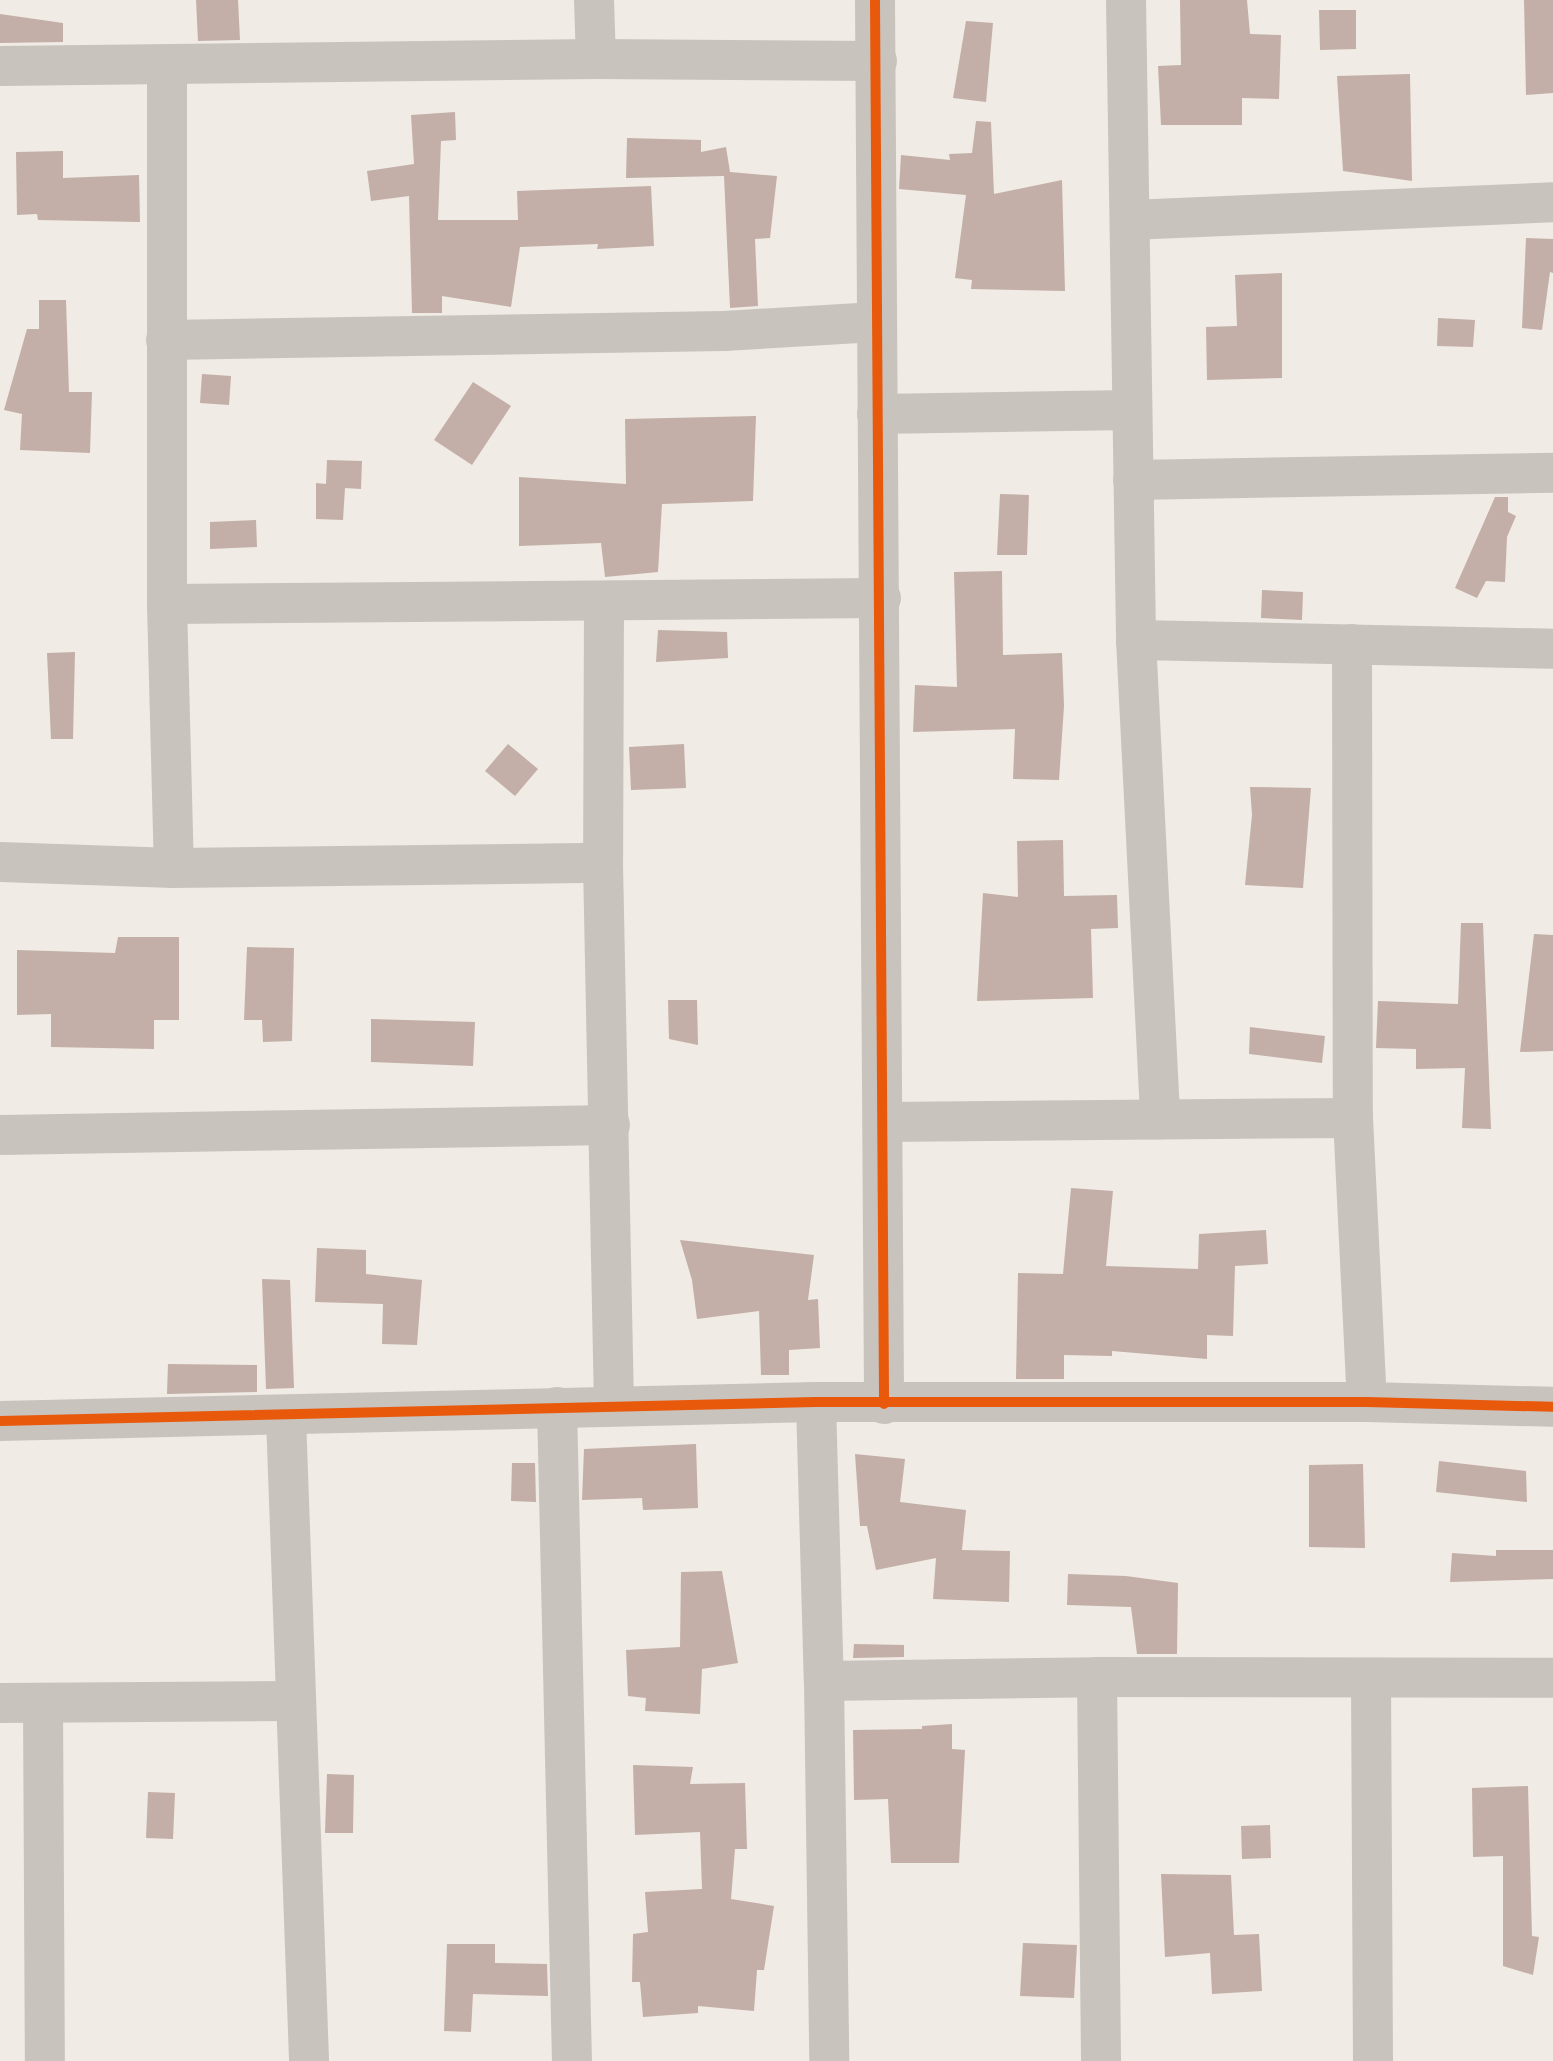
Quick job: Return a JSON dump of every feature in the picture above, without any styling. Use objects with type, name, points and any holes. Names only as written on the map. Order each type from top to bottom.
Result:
[{"type":"street","points":[[594,0],[596,59]]},
{"type":"street","points":[[875,0],[884,1404]]},
{"type":"street","points":[[1126,0],[1136,640],[1160,1119]]},
{"type":"street","points":[[0,66],[596,59],[877,61]]},
{"type":"street","points":[[167,66],[167,604],[174,868]]},
{"type":"street","points":[[1130,220],[1553,202]]},
{"type":"street","points":[[166,340],[724,331],[876,322]]},
{"type":"street","points":[[877,414],[1131,410]]},
{"type":"street","points":[[1133,480],[1553,473]]},
{"type":"street","points":[[167,604],[604,603],[881,598]]},
{"type":"street","points":[[604,603],[603,863],[614,1405]]},
{"type":"street","points":[[1136,640],[1553,649]]},
{"type":"street","points":[[1352,644],[1353,1118],[1367,1402]]},
{"type":"street","points":[[0,862],[174,868],[603,863]]},
{"type":"street","points":[[883,1122],[1353,1118]]},
{"type":"street","points":[[0,1135],[610,1125]]},
{"type":"street","points":[[0,1421],[286,1417],[614,1405],[816,1402],[1367,1402],[1553,1407]]},
{"type":"street","points":[[816,1402],[824,1681],[829,2061]]},
{"type":"street","points":[[557,1407],[572,2061]]},
{"type":"street","points":[[286,1417],[309,2061]]},
{"type":"street","points":[[824,1681],[1097,1677],[1553,1678]]},
{"type":"street","points":[[1097,1677],[1101,2061]]},
{"type":"street","points":[[1371,1679],[1373,2061]]},
{"type":"street","points":[[0,1703],[295,1701]]},
{"type":"street","points":[[43,1703],[45,2061]]},
{"type":"building","points":[[196,0],[238,0],[240,40],[198,41]]},
{"type":"building","points":[[1180,0],[1247,0],[1250,34],[1281,35],[1279,99],[1242,98],[1242,125],[1161,125],[1158,66],[1181,65]]},
{"type":"building","points":[[1524,0],[1553,0],[1553,93],[1526,95]]},
{"type":"building","points":[[1319,10],[1356,10],[1356,49],[1320,50]]},
{"type":"building","points":[[0,14],[63,23],[63,42],[0,43]]},
{"type":"building","points":[[966,21],[993,23],[986,102],[953,98]]},
{"type":"building","points":[[1410,74],[1412,181],[1343,171],[1337,76]]},
{"type":"building","points":[[455,112],[456,140],[441,141],[438,220],[518,220],[517,191],[651,186],[654,246],[597,249],[598,244],[520,247],[511,307],[442,296],[442,313],[412,313],[409,196],[371,201],[367,171],[414,164],[411,115]]},
{"type":"building","points":[[976,121],[991,122],[994,194],[1062,180],[1065,291],[971,289],[972,280],[955,278],[966,195],[899,189],[901,155],[950,160],[949,154],[972,153]]},
{"type":"building","points":[[627,138],[701,140],[701,152],[726,147],[730,172],[777,176],[770,238],[755,239],[758,306],[730,308],[724,176],[626,178]]},
{"type":"building","points":[[63,151],[63,178],[139,175],[140,222],[38,220],[37,214],[17,215],[16,152]]},
{"type":"building","points":[[1526,238],[1553,239],[1553,273],[1550,272],[1542,330],[1522,328]]},
{"type":"building","points":[[1282,273],[1282,378],[1207,380],[1206,327],[1237,326],[1235,275]]},
{"type":"building","points":[[39,300],[66,300],[69,392],[92,392],[90,453],[20,450],[22,414],[4,410],[27,329],[39,329]]},
{"type":"building","points":[[1438,318],[1475,320],[1473,347],[1437,346]]},
{"type":"building","points":[[202,374],[231,376],[229,405],[200,403]]},
{"type":"building","points":[[473,382],[511,406],[472,465],[434,440]]},
{"type":"building","points":[[756,416],[753,501],[662,504],[658,572],[605,577],[601,543],[519,546],[519,477],[626,484],[625,419]]},
{"type":"building","points":[[327,460],[362,461],[361,489],[345,488],[343,520],[316,519],[316,483],[326,484]]},
{"type":"building","points":[[1000,494],[1029,495],[1027,555],[997,555]]},
{"type":"building","points":[[1495,497],[1508,497],[1508,512],[1516,516],[1507,537],[1505,582],[1486,581],[1477,598],[1455,588]]},
{"type":"building","points":[[256,520],[257,547],[210,549],[210,522]]},
{"type":"building","points":[[1002,571],[1003,655],[1062,653],[1064,706],[1059,780],[1013,779],[1015,729],[913,732],[915,685],[957,687],[954,572]]},
{"type":"building","points":[[1262,590],[1303,592],[1302,620],[1261,618]]},
{"type":"building","points":[[658,630],[727,632],[728,658],[656,662]]},
{"type":"building","points":[[75,652],[73,739],[51,739],[47,653]]},
{"type":"building","points":[[508,744],[538,769],[515,796],[485,771]]},
{"type":"building","points":[[684,744],[686,788],[631,790],[629,747]]},
{"type":"building","points":[[1250,787],[1311,788],[1303,888],[1245,885],[1252,815]]},
{"type":"building","points":[[1063,840],[1064,896],[1117,895],[1118,928],[1091,929],[1093,998],[977,1001],[983,893],[1018,897],[1017,841]]},
{"type":"building","points":[[1461,923],[1483,923],[1491,1129],[1462,1128],[1465,1068],[1416,1069],[1416,1049],[1376,1048],[1378,1001],[1458,1004]]},
{"type":"building","points":[[1534,934],[1553,935],[1553,1051],[1520,1052]]},
{"type":"building","points":[[118,937],[179,937],[179,1020],[154,1020],[154,1049],[51,1047],[51,1014],[17,1015],[17,950],[115,953]]},
{"type":"building","points":[[247,947],[294,948],[292,1041],[263,1042],[262,1020],[244,1020]]},
{"type":"building","points":[[668,1000],[697,1000],[698,1045],[669,1039]]},
{"type":"building","points":[[371,1019],[475,1022],[473,1066],[371,1062]]},
{"type":"building","points":[[1250,1027],[1325,1036],[1322,1063],[1249,1054]]},
{"type":"building","points":[[1071,1188],[1113,1191],[1106,1266],[1198,1269],[1199,1234],[1266,1230],[1268,1264],[1235,1266],[1233,1336],[1207,1335],[1207,1359],[1112,1351],[1112,1356],[1064,1355],[1064,1379],[1016,1379],[1018,1273],[1063,1274]]},
{"type":"building","points":[[680,1240],[814,1255],[808,1300],[818,1299],[820,1348],[789,1350],[789,1375],[761,1375],[759,1311],[697,1319],[692,1280]]},
{"type":"building","points":[[317,1248],[366,1250],[366,1274],[422,1280],[417,1345],[382,1344],[383,1304],[315,1302]]},
{"type":"building","points":[[262,1279],[290,1280],[294,1388],[266,1389]]},
{"type":"building","points":[[168,1364],[257,1365],[257,1392],[167,1394]]},
{"type":"building","points":[[696,1444],[698,1508],[643,1510],[642,1498],[582,1500],[584,1449]]},
{"type":"building","points":[[855,1454],[905,1459],[900,1502],[966,1510],[962,1550],[1010,1551],[1009,1602],[933,1599],[936,1558],[876,1570],[867,1526],[860,1526]]},
{"type":"building","points":[[1439,1461],[1526,1471],[1527,1502],[1436,1492]]},
{"type":"building","points":[[512,1463],[535,1463],[536,1502],[511,1501]]},
{"type":"building","points":[[1363,1464],[1365,1548],[1309,1547],[1309,1465]]},
{"type":"building","points":[[1496,1550],[1553,1550],[1553,1579],[1450,1582],[1452,1553],[1496,1556]]},
{"type":"building","points":[[722,1571],[738,1663],[702,1669],[700,1714],[645,1711],[646,1698],[628,1696],[626,1650],[680,1647],[681,1572]]},
{"type":"building","points":[[1068,1574],[1126,1576],[1178,1583],[1177,1654],[1137,1654],[1131,1607],[1067,1605]]},
{"type":"building","points":[[854,1644],[904,1645],[904,1657],[853,1658]]},
{"type":"building","points":[[952,1724],[952,1749],[965,1750],[959,1863],[891,1863],[888,1799],[854,1800],[853,1730],[922,1729],[922,1726]]},
{"type":"building","points":[[633,1765],[693,1767],[690,1784],[745,1783],[747,1849],[735,1849],[731,1899],[774,1906],[764,1970],[757,1970],[754,2011],[698,2006],[698,2013],[643,2017],[640,1982],[632,1982],[633,1934],[648,1932],[645,1892],[702,1889],[700,1832],[635,1835]]},
{"type":"building","points":[[327,1774],[354,1775],[353,1833],[325,1833]]},
{"type":"building","points":[[1528,1786],[1532,1936],[1539,1937],[1533,1975],[1503,1966],[1503,1856],[1473,1857],[1472,1788]]},
{"type":"building","points":[[148,1792],[175,1793],[173,1839],[146,1838]]},
{"type":"building","points":[[1270,1825],[1271,1858],[1242,1859],[1241,1826]]},
{"type":"building","points":[[1161,1874],[1231,1875],[1234,1935],[1259,1934],[1262,1991],[1212,1994],[1210,1953],[1165,1957]]},
{"type":"building","points":[[1023,1943],[1077,1945],[1074,1998],[1020,1996]]},
{"type":"building","points":[[447,1944],[495,1944],[495,1963],[547,1964],[548,1996],[473,1994],[471,2032],[444,2031]]},
{"type":"cycle path","points":[[875,0],[884,1404]]},
{"type":"cycle path","points":[[0,1421],[816,1402],[1367,1402],[1553,1407]]}]
